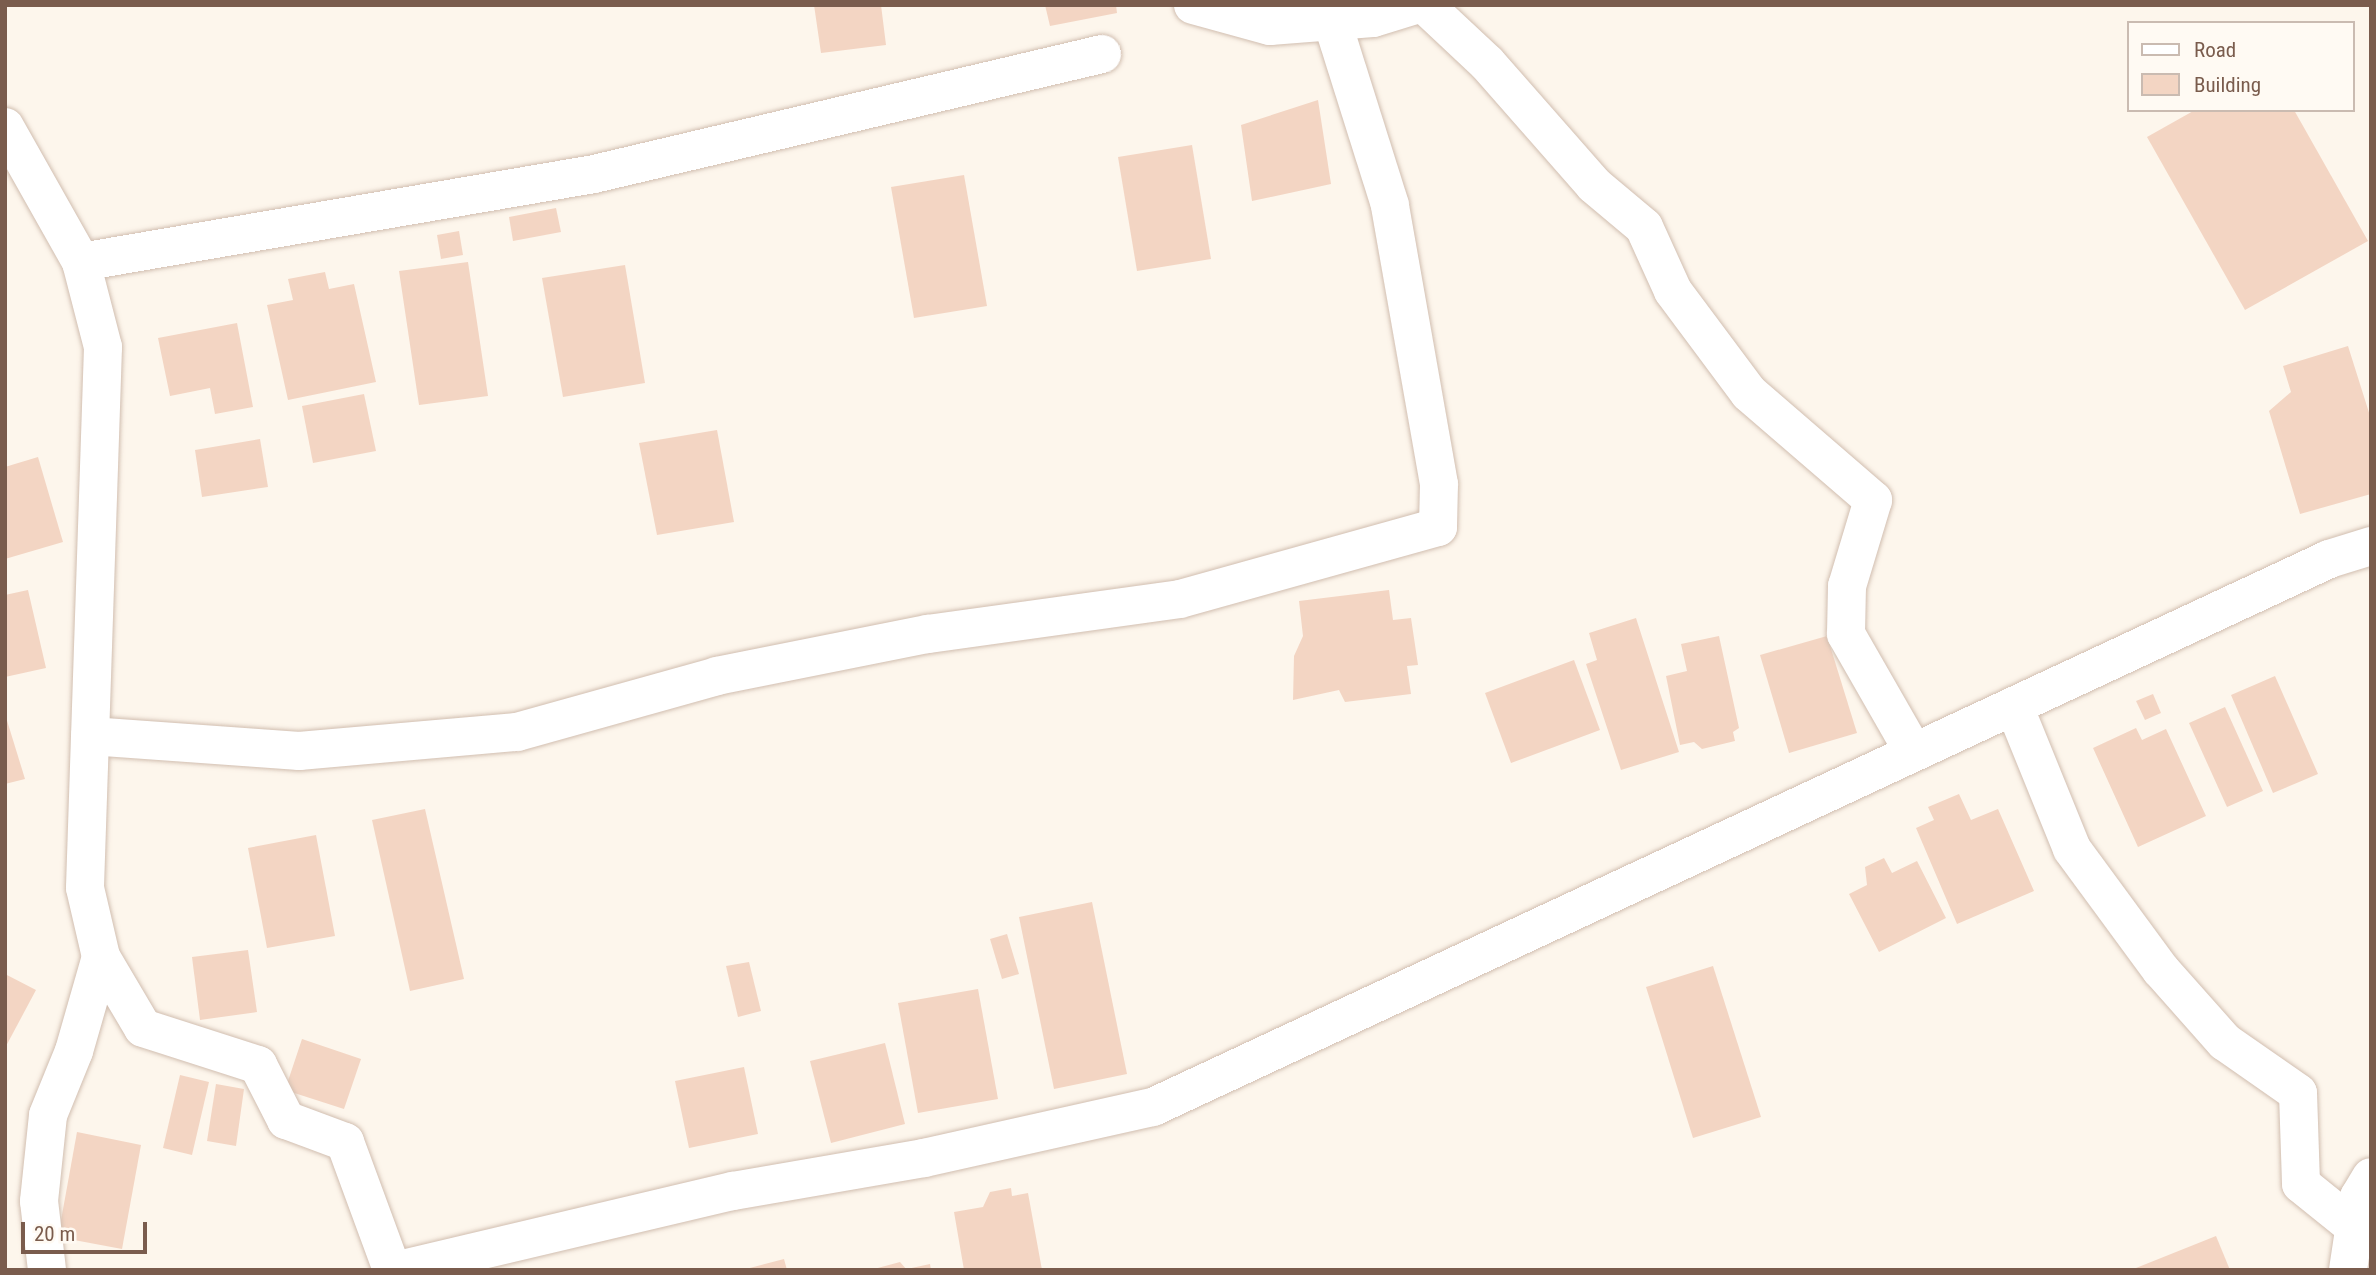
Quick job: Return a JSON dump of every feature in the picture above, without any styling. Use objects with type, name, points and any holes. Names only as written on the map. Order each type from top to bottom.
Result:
[{"type":"street","points":[[1193,5],[1270,26],[1373,18],[1415,5]]},
{"type":"street","points":[[1424,5],[1487,63],[1594,185],[1644,227],[1673,291],[1749,393],[1873,500],[1847,586],[1846,634],[1905,737]]},
{"type":"street","points":[[90,736],[299,751],[517,732],[730,674],[928,634],[1180,599],[1438,527],[1439,484],[1390,205],[1332,21]]},
{"type":"street","points":[[80,262],[594,174],[1102,54]]},
{"type":"street","points":[[5,127],[80,262],[103,348],[85,888],[101,957],[143,1028],[258,1065],[286,1120],[345,1142],[392,1270]]},
{"type":"street","points":[[398,1270],[733,1191],[924,1158],[1153,1107],[2329,559],[2371,546]]},
{"type":"street","points":[[2014,706],[2072,849],[2161,970],[2225,1042],[2298,1093],[2301,1184],[2354,1226]]},
{"type":"street","points":[[47,1270],[39,1201],[48,1115],[74,1051],[101,957]]},
{"type":"street","points":[[2348,1270],[2359,1197],[2371,1177]]},
{"type":"building","points":[[814,5],[881,5],[886,45],[821,53]]},
{"type":"building","points":[[1045,5],[1116,5],[1117,13],[1050,26]]},
{"type":"building","points":[[1318,100],[1331,184],[1252,201],[1241,125]]},
{"type":"building","points":[[2191,112],[2295,112],[2368,241],[2245,310],[2147,137]]},
{"type":"building","points":[[1192,145],[1211,259],[1137,271],[1118,157]]},
{"type":"building","points":[[964,175],[987,306],[914,318],[891,187]]},
{"type":"building","points":[[556,208],[561,232],[513,241],[509,217]]},
{"type":"building","points":[[459,231],[463,255],[441,259],[437,235]]},
{"type":"building","points":[[468,262],[488,396],[419,405],[399,271]]},
{"type":"building","points":[[625,265],[645,383],[563,397],[542,278]]},
{"type":"building","points":[[325,272],[329,289],[354,284],[376,382],[288,400],[267,305],[293,300],[288,279]]},
{"type":"building","points":[[237,323],[253,407],[215,414],[210,388],[170,396],[158,338]]},
{"type":"building","points":[[2348,346],[2371,419],[2371,494],[2300,514],[2269,411],[2291,392],[2283,366]]},
{"type":"building","points":[[364,394],[376,451],[313,463],[302,406]]},
{"type":"building","points":[[717,430],[734,522],[657,535],[639,443]]},
{"type":"building","points":[[260,439],[268,487],[202,497],[195,450]]},
{"type":"building","points":[[38,457],[63,542],[5,559],[5,467]]},
{"type":"building","points":[[28,590],[46,668],[5,677],[5,595]]},
{"type":"building","points":[[1389,590],[1393,620],[1411,618],[1418,665],[1407,666],[1411,694],[1345,702],[1339,690],[1293,700],[1294,656],[1303,636],[1299,601]]},
{"type":"building","points":[[1636,618],[1679,752],[1621,770],[1586,664],[1597,660],[1589,633]]},
{"type":"building","points":[[1719,636],[1739,728],[1733,732],[1735,741],[1702,749],[1694,742],[1680,745],[1666,676],[1687,671],[1681,644]]},
{"type":"building","points":[[1827,636],[1857,733],[1789,753],[1760,655]]},
{"type":"building","points":[[1574,660],[1600,730],[1511,763],[1485,693]]},
{"type":"building","points":[[2275,676],[2318,774],[2273,793],[2231,695]]},
{"type":"building","points":[[2153,694],[2161,713],[2145,720],[2136,701]]},
{"type":"building","points":[[2225,707],[2263,791],[2227,807],[2189,723]]},
{"type":"building","points":[[5,714],[25,779],[5,784]]},
{"type":"building","points":[[2136,728],[2142,740],[2166,729],[2206,816],[2138,847],[2093,748]]},
{"type":"building","points":[[1959,794],[1971,820],[1998,809],[2034,891],[1957,924],[1916,828],[1934,820],[1928,807]]},
{"type":"building","points":[[425,809],[464,979],[410,991],[372,820]]},
{"type":"building","points":[[316,835],[335,936],[267,948],[248,848]]},
{"type":"building","points":[[1884,858],[1892,873],[1917,861],[1946,918],[1879,952],[1849,894],[1867,885],[1865,867]]},
{"type":"building","points":[[1092,902],[1127,1074],[1054,1089],[1019,917]]},
{"type":"building","points":[[1007,934],[1019,974],[1002,979],[990,939]]},
{"type":"building","points":[[248,950],[257,1012],[200,1020],[192,957]]},
{"type":"building","points":[[749,962],[761,1011],[738,1017],[726,966]]},
{"type":"building","points":[[1713,966],[1761,1117],[1693,1138],[1646,987]]},
{"type":"building","points":[[5,974],[36,990],[5,1048]]},
{"type":"building","points":[[978,989],[998,1099],[918,1113],[898,1003]]},
{"type":"building","points":[[302,1039],[361,1059],[344,1109],[285,1090]]},
{"type":"building","points":[[885,1043],[905,1124],[831,1143],[810,1061]]},
{"type":"building","points":[[744,1067],[758,1134],[689,1148],[675,1081]]},
{"type":"building","points":[[180,1075],[209,1082],[192,1155],[163,1148]]},
{"type":"building","points":[[216,1084],[244,1089],[236,1146],[207,1141]]},
{"type":"building","points":[[77,1132],[141,1145],[122,1249],[58,1237]]},
{"type":"building","points":[[1011,1188],[1012,1196],[1028,1193],[1042,1270],[964,1270],[954,1212],[983,1207],[990,1192]]},
{"type":"building","points":[[2216,1236],[2230,1270],[2131,1270]]},
{"type":"building","points":[[784,1259],[787,1270],[746,1269]]},
{"type":"building","points":[[900,1262],[907,1270],[874,1269]]},
{"type":"building","points":[[930,1264],[931,1270],[907,1269]]}]
